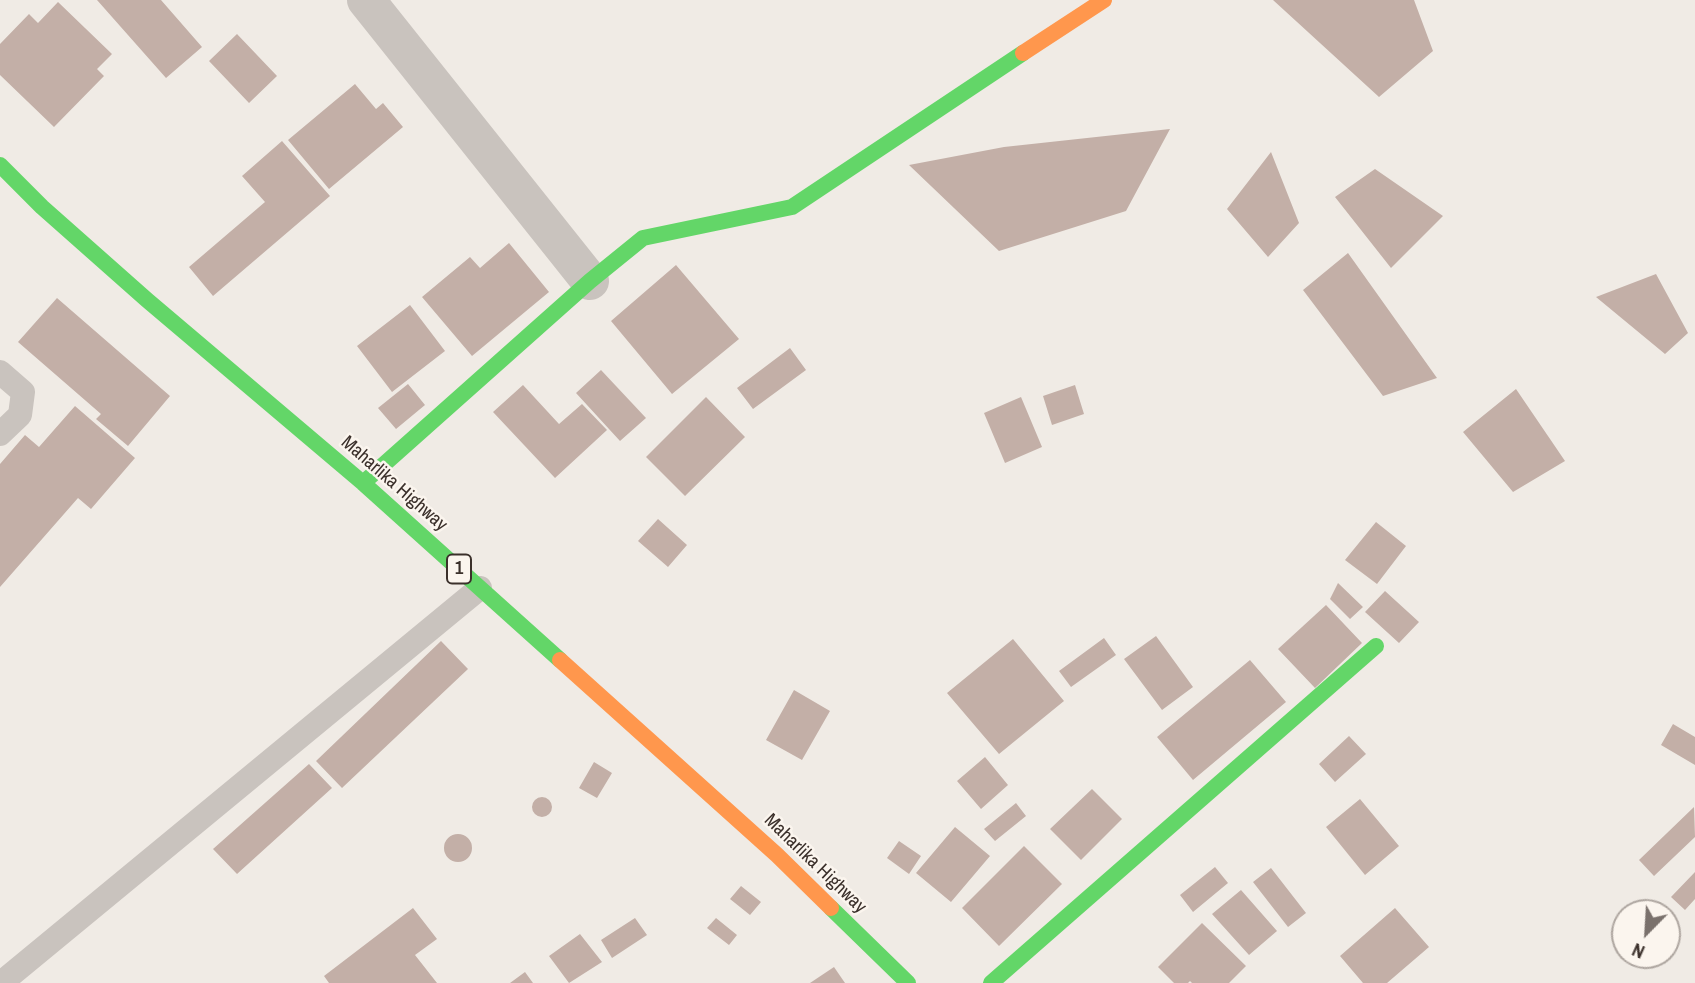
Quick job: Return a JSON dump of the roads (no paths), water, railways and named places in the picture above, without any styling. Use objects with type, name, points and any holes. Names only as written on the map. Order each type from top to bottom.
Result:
[{"type":"main road","points":[[363,483],[590,281],[643,238],[792,207],[1104,0]]},
{"type":"main road","name":"Maharlika Highway","points":[[0,165],[147,300],[363,483],[480,588],[776,855],[908,983]]},
{"type":"main road","points":[[991,983],[1376,646]]},
{"type":"street","points":[[366,0],[590,281]]},
{"type":"lane","points":[[0,372],[23,392],[20,415],[0,434]]},
{"type":"lane","points":[[1,983],[480,588]]}]
